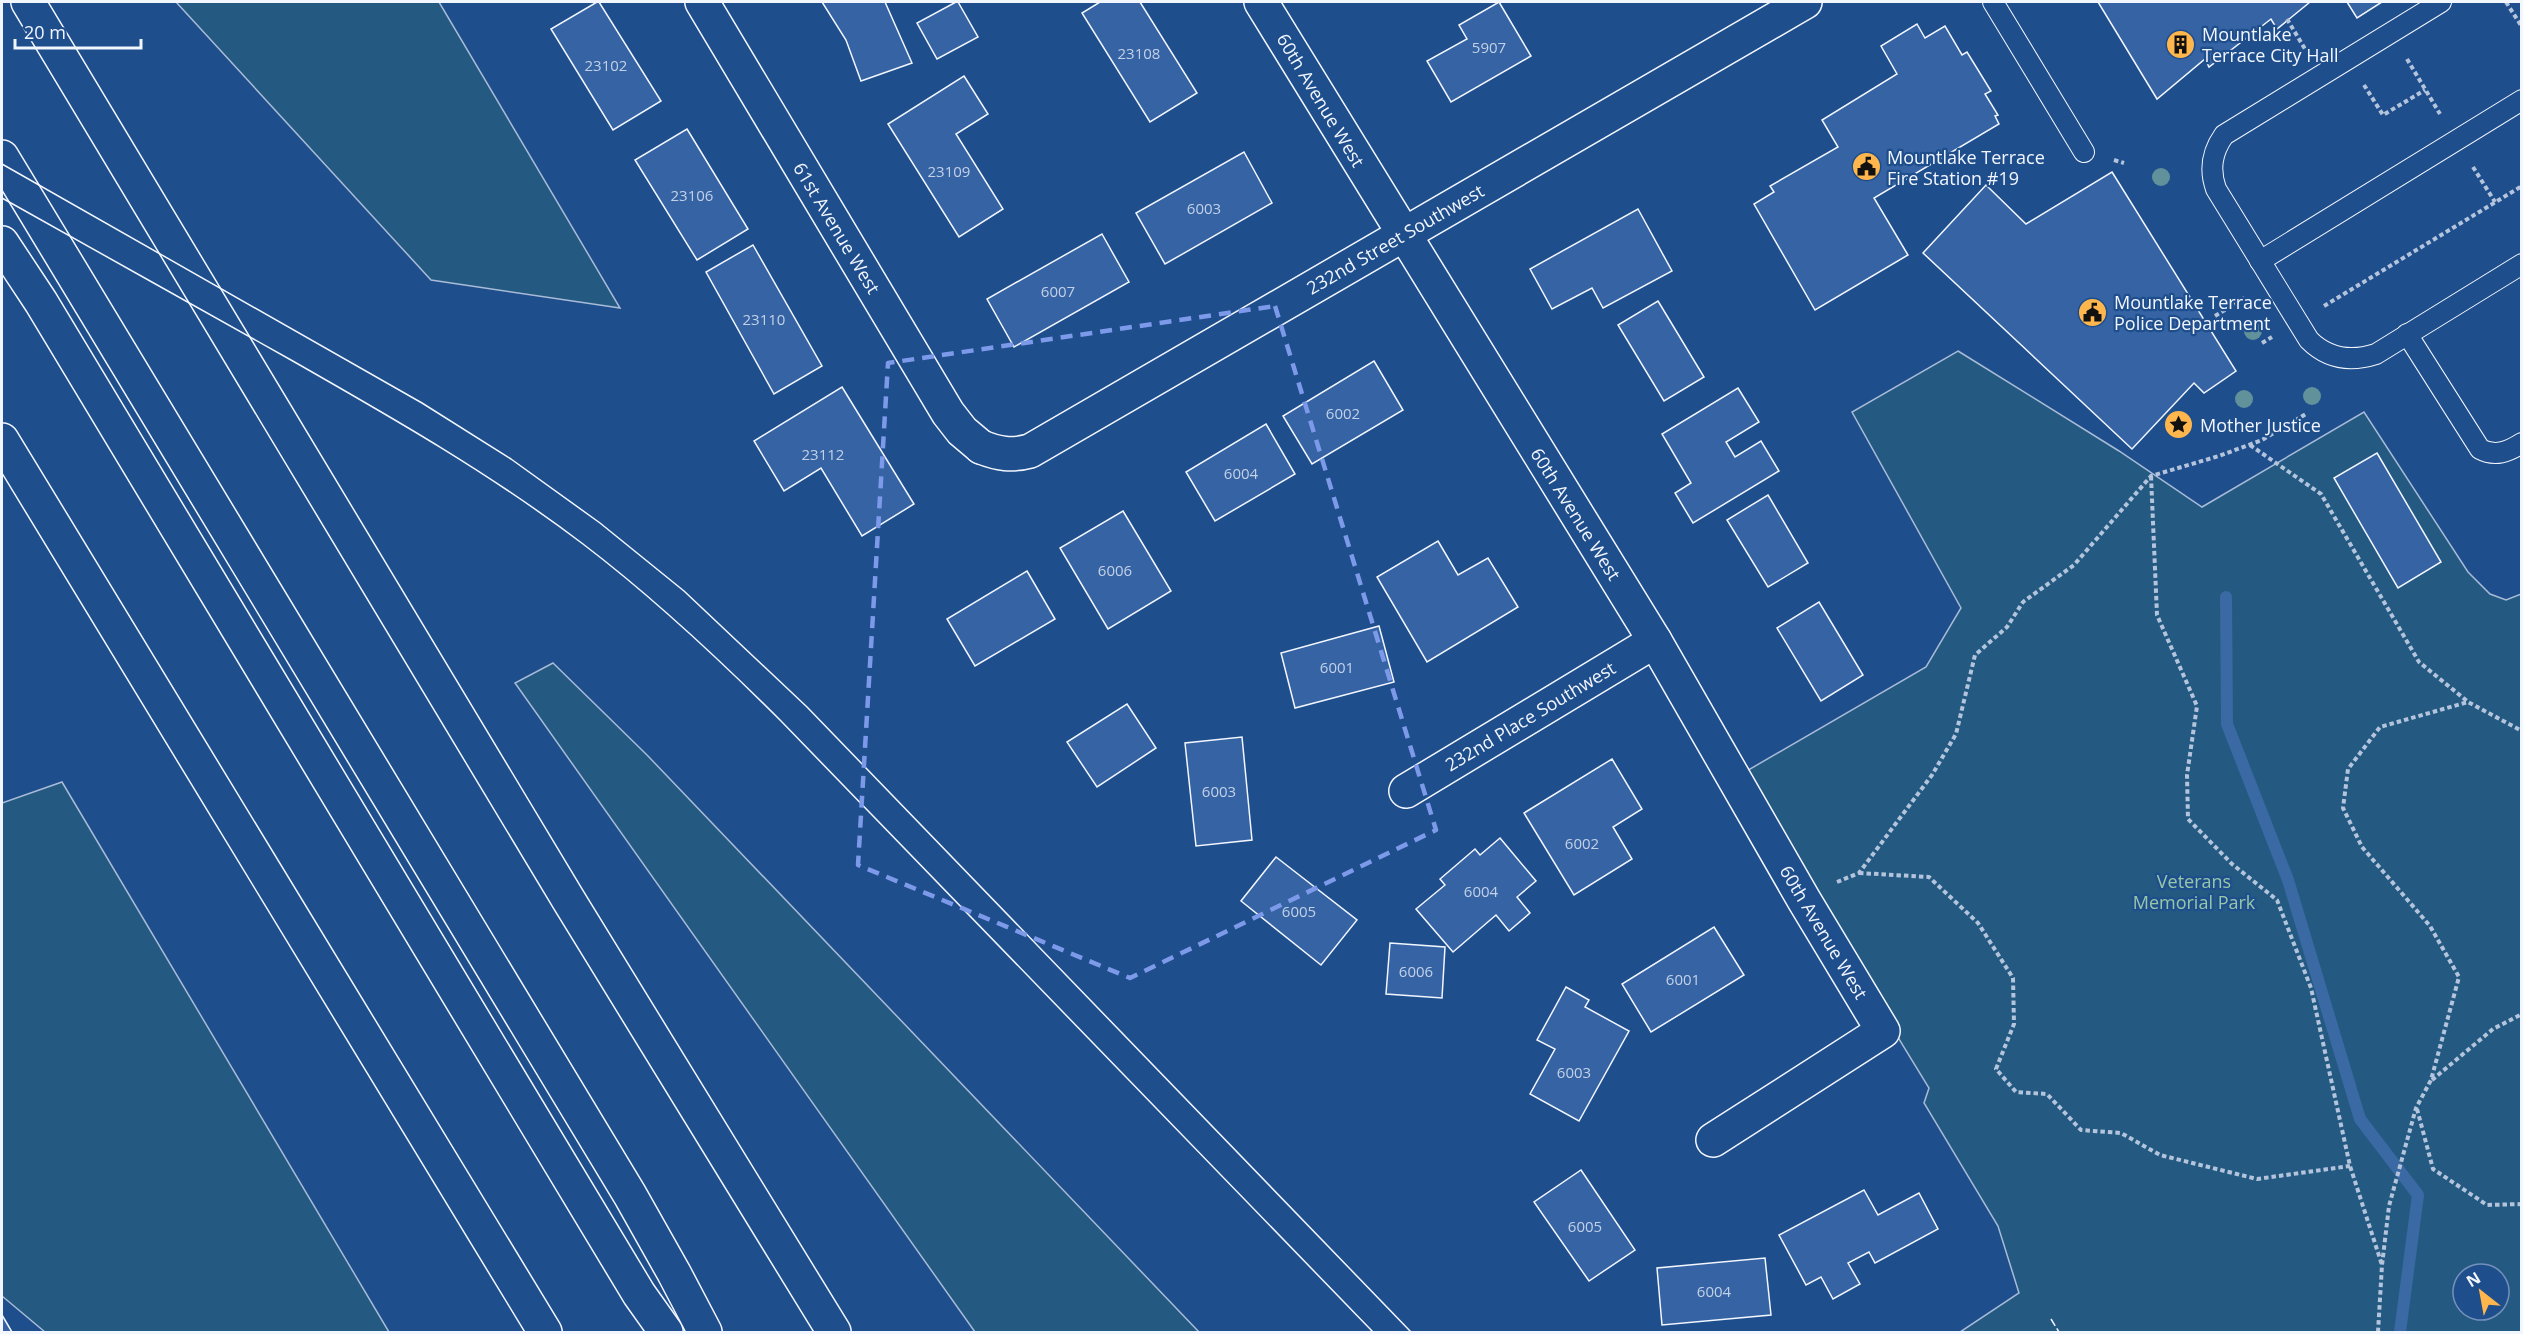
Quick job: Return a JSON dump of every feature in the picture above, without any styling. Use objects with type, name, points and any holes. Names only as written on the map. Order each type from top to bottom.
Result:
[{"type":"main road","points":[[28,2],[538,849],[834,1332]]},
{"type":"main road","name":"61st Avenue West","points":[[702,2],[948,413],[962,431],[981,447]]},
{"type":"main road","name":"60th Avenue West","points":[[1261,2],[1655,641],[1804,900],[1883,1031],[1713,1140]]},
{"type":"main road","name":"232nd Street Southwest","points":[[981,447],[1013,455],[1030,451],[1805,2]]},
{"type":"main road","points":[[2,157],[630,1195],[705,1332]]},
{"type":"main road","points":[[2,243],[41,302],[639,1294],[666,1332]]},
{"type":"main road","points":[[2,440],[545,1332]]},
{"type":"main road","name":"232nd Place Southwest","points":[[1406,791],[1655,641]]},
{"type":"main road","points":[[712,1132],[847,1332]]},
{"type":"lane","points":[[1993,2],[2084,152]]},
{"type":"lane","points":[[2441,2],[2232,130],[2218,144],[2211,170],[2212,179],[2309,340],[2324,352],[2344,358],[2365,358],[2376,354],[2522,264]]},
{"type":"lane","points":[[2260,261],[2522,100]]},
{"type":"lane","points":[[2408,334],[2480,449],[2486,452],[2501,453],[2522,443]]},
{"type":"path","points":[[2506,2],[2522,27]]},
{"type":"path","points":[[2287,19],[2309,56]]},
{"type":"path","points":[[2403,53],[2444,120]]},
{"type":"path","points":[[2360,78],[2383,115],[2425,90]]},
{"type":"path","points":[[2469,160],[2495,202]]},
{"type":"path","points":[[2318,309],[2522,186]]},
{"type":"path","points":[[2215,316],[2253,293]]},
{"type":"path","points":[[1859,873],[1932,776],[1956,734],[1975,655],[2007,627],[2023,602],[2074,565],[2151,477],[2250,445],[2306,414]]},
{"type":"path","points":[[2250,445],[2321,494],[2419,662],[2468,702],[2522,731]]},
{"type":"path","points":[[2151,477],[2157,615],[2197,706],[2187,775],[2188,819],[2232,864],[2277,900],[2311,988],[2350,1166],[2382,1265]]},
{"type":"path","points":[[2378,1332],[2382,1265],[2389,1206],[2416,1108],[2432,1080],[2459,977],[2430,926],[2362,847],[2343,808],[2348,769],[2380,728],[2468,702]]},
{"type":"path","points":[[1804,900],[1816,890],[1859,873],[1929,877],[1978,923],[2013,978],[2013,1024],[1996,1069],[2016,1092],[2047,1094],[2081,1130],[2121,1133],[2160,1155],[2258,1179],[2350,1166]]},
{"type":"path","points":[[2432,1080],[2493,1029],[2522,1014]]},
{"type":"path","points":[[2416,1108],[2433,1169],[2487,1205],[2522,1204]]},
{"type":"highlighted area","points":[[1275,306],[1436,830],[1130,978],[858,865],[888,363]]},
{"type":"green space","points":[[176,2],[439,2],[620,308],[431,280]]},
{"type":"green space","name":"Veterans Memorial Park","points":[[1958,351],[2119,451],[2202,507],[2364,412],[2468,572],[2490,594],[2506,600],[2521,594],[2521,1332],[1960,1332],[2019,1293],[1998,1226],[1924,1103],[1929,1088],[1738,776],[1926,667],[1961,608],[1852,412]]},
{"type":"green space","points":[[553,663],[647,755],[1199,1332],[975,1332],[515,683]]},
{"type":"green space","points":[[62,782],[389,1332],[45,1332],[2,1296],[2,803]]},
{"type":"building","points":[[597,2],[661,101],[613,130],[551,29]]},
{"type":"building","points":[[822,2],[885,2],[912,63],[861,81],[846,40]]},
{"type":"building","points":[[956,2],[978,37],[937,59],[917,23]]},
{"type":"building","points":[[1100,2],[1140,2],[1197,93],[1150,122],[1082,13]]},
{"type":"building","points":[[1499,2],[1531,56],[1451,102],[1427,61],[1467,39],[1459,25]]},
{"type":"building","name":"Mountlake Terrace City Hall","points":[[2098,2],[2310,2],[2277,29],[2271,19],[2209,67],[2205,59],[2157,99]]},
{"type":"building","name":"Mountlake Terrace City Hall","points":[[2347,2],[2382,2],[2357,18]]},
{"type":"building","name":"Mountlake Terrace Fire Station #19","points":[[1917,24],[1925,38],[1945,26],[1962,55],[1967,52],[1991,91],[1985,94],[1998,115],[1995,116],[1999,124],[1874,198],[1908,255],[1815,310],[1754,204],[1774,192],[1770,186],[1838,147],[1822,120],[1897,74],[1881,46]]},
{"type":"building","points":[[964,76],[988,114],[956,134],[1003,209],[959,237],[888,124]]},
{"type":"building","points":[[687,129],[748,229],[697,260],[635,160]]},
{"type":"building","points":[[1244,152],[1272,203],[1165,264],[1136,213]]},
{"type":"building","name":"Mountlake Terrace Police Department","points":[[2112,172],[2236,371],[2204,393],[2194,383],[2132,449],[1923,253],[1986,185],[2026,224]]},
{"type":"building","points":[[1638,209],[1672,271],[1603,308],[1592,288],[1552,309],[1530,269]]},
{"type":"building","points":[[1102,234],[1129,282],[1014,347],[987,299]]},
{"type":"building","points":[[753,245],[822,366],[774,394],[706,272]]},
{"type":"building","points":[[1658,301],[1704,377],[1664,401],[1618,325]]},
{"type":"building","points":[[1374,361],[1403,410],[1312,464],[1283,416]]},
{"type":"building","points":[[842,387],[914,504],[862,536],[821,468],[784,491],[754,441]]},
{"type":"building","points":[[1738,388],[1759,422],[1726,442],[1735,457],[1761,441],[1779,471],[1693,523],[1675,493],[1691,483],[1662,434]]},
{"type":"building","points":[[1266,424],[1295,474],[1215,521],[1186,472]]},
{"type":"building","points":[[2377,453],[2441,562],[2398,588],[2334,478]]},
{"type":"building","points":[[1768,495],[1808,563],[1768,587],[1727,520]]},
{"type":"building","points":[[1123,511],[1171,591],[1108,629],[1060,548]]},
{"type":"building","points":[[1438,541],[1458,575],[1488,558],[1518,607],[1427,662],[1377,577]]},
{"type":"building","points":[[1027,571],[1055,619],[975,666],[947,619]]},
{"type":"building","points":[[1819,602],[1863,675],[1821,701],[1777,628]]},
{"type":"building","points":[[1379,626],[1394,682],[1295,708],[1281,653]]},
{"type":"building","points":[[1127,704],[1156,748],[1097,787],[1067,742]]},
{"type":"building","points":[[1242,737],[1252,840],[1196,846],[1185,743]]},
{"type":"building","points":[[1612,759],[1642,809],[1613,827],[1632,859],[1574,895],[1524,813]]},
{"type":"building","points":[[1500,838],[1536,881],[1517,897],[1530,913],[1509,931],[1496,915],[1453,952],[1416,909],[1445,885],[1440,879],[1475,849],[1480,855]]},
{"type":"building","points":[[1276,857],[1357,920],[1321,965],[1241,901]]},
{"type":"building","points":[[1714,927],[1744,975],[1651,1032],[1622,984]]},
{"type":"building","points":[[1390,943],[1445,947],[1442,998],[1386,994]]},
{"type":"building","points":[[1566,987],[1589,1000],[1585,1007],[1629,1031],[1579,1121],[1530,1094],[1555,1049],[1537,1040]]},
{"type":"building","points":[[1581,1170],[1635,1250],[1589,1281],[1534,1202]]},
{"type":"building","points":[[1864,1190],[1878,1215],[1919,1193],[1938,1229],[1875,1263],[1869,1252],[1848,1263],[1860,1284],[1833,1299],[1821,1277],[1806,1285],[1779,1235]]},
{"type":"building","points":[[1765,1258],[1771,1315],[1662,1325],[1657,1268]]},
{"type":"building","points":[[2,1315],[12,1332],[2,1332]]},
{"type":"waterway","points":[[2226,597],[2227,724],[2288,880],[2360,1119],[2418,1195],[2400,1332]]},
{"type":"tram line","points":[[2,164],[422,403],[511,459],[600,523],[684,591],[807,707],[1411,1332]]},
{"type":"tram line","points":[[2,198],[291,360],[440,447],[548,518],[635,586],[781,721],[1373,1332]]},
{"type":"fence","points":[[2051,1319],[2059,1332]]},
{"type":"place","name":"Mountlake Terrace City Hall","points":[[2181,44]]},
{"type":"place","name":"Mountlake Terrace Fire Station #19","points":[[1866,167]]},
{"type":"place","name":"Mountlake Terrace Police Department","points":[[2093,312]]},
{"type":"place","name":"Mother Justice","points":[[2179,425]]}]
